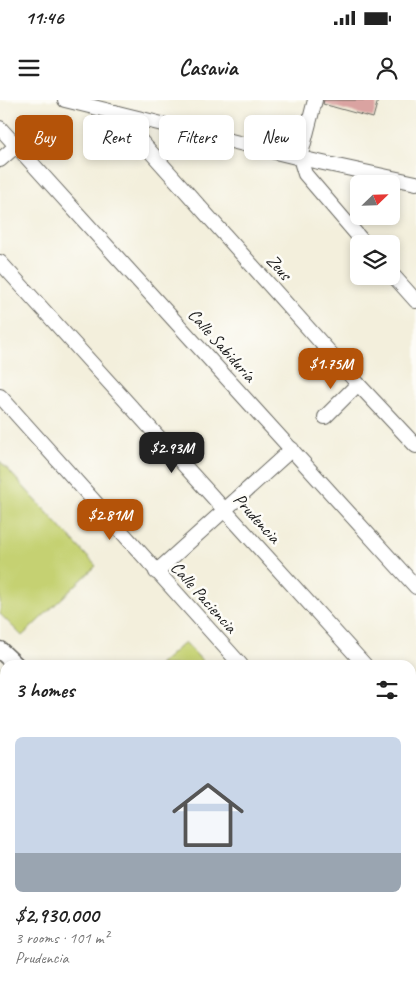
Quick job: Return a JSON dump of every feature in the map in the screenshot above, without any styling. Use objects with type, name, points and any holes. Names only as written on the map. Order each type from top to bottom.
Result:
[{"type":"street","points":[[65,100],[244,144]]},
{"type":"street","points":[[306,135],[315,100]]},
{"type":"street","name":"Zeus","points":[[115,112],[358,384],[416,446]]},
{"type":"street","name":"Calle Sabiduría","points":[[0,128],[15,145]]},
{"type":"street","points":[[0,160],[15,147]]},
{"type":"street","points":[[306,159],[416,182]]},
{"type":"street","name":"Calle Sabiduría","points":[[29,160],[416,587]]},
{"type":"street","points":[[301,160],[305,174],[357,235]]},
{"type":"street","name":"Prudencia","points":[[0,262],[361,660]]},
{"type":"street","points":[[400,283],[416,301]]},
{"type":"street","points":[[325,416],[358,384]]},
{"type":"street","name":"Calle Paciencia","points":[[0,396],[236,660]]},
{"type":"street","points":[[156,572],[292,449]]},
{"type":"street","points":[[0,650],[11,660]]},
{"type":"green space","points":[[0,461],[96,566],[22,636],[0,614]]},
{"type":"green space","points":[[185,642],[201,660],[165,660]]},
{"type":"building","points":[[324,100],[378,100],[373,118],[323,104]]}]
